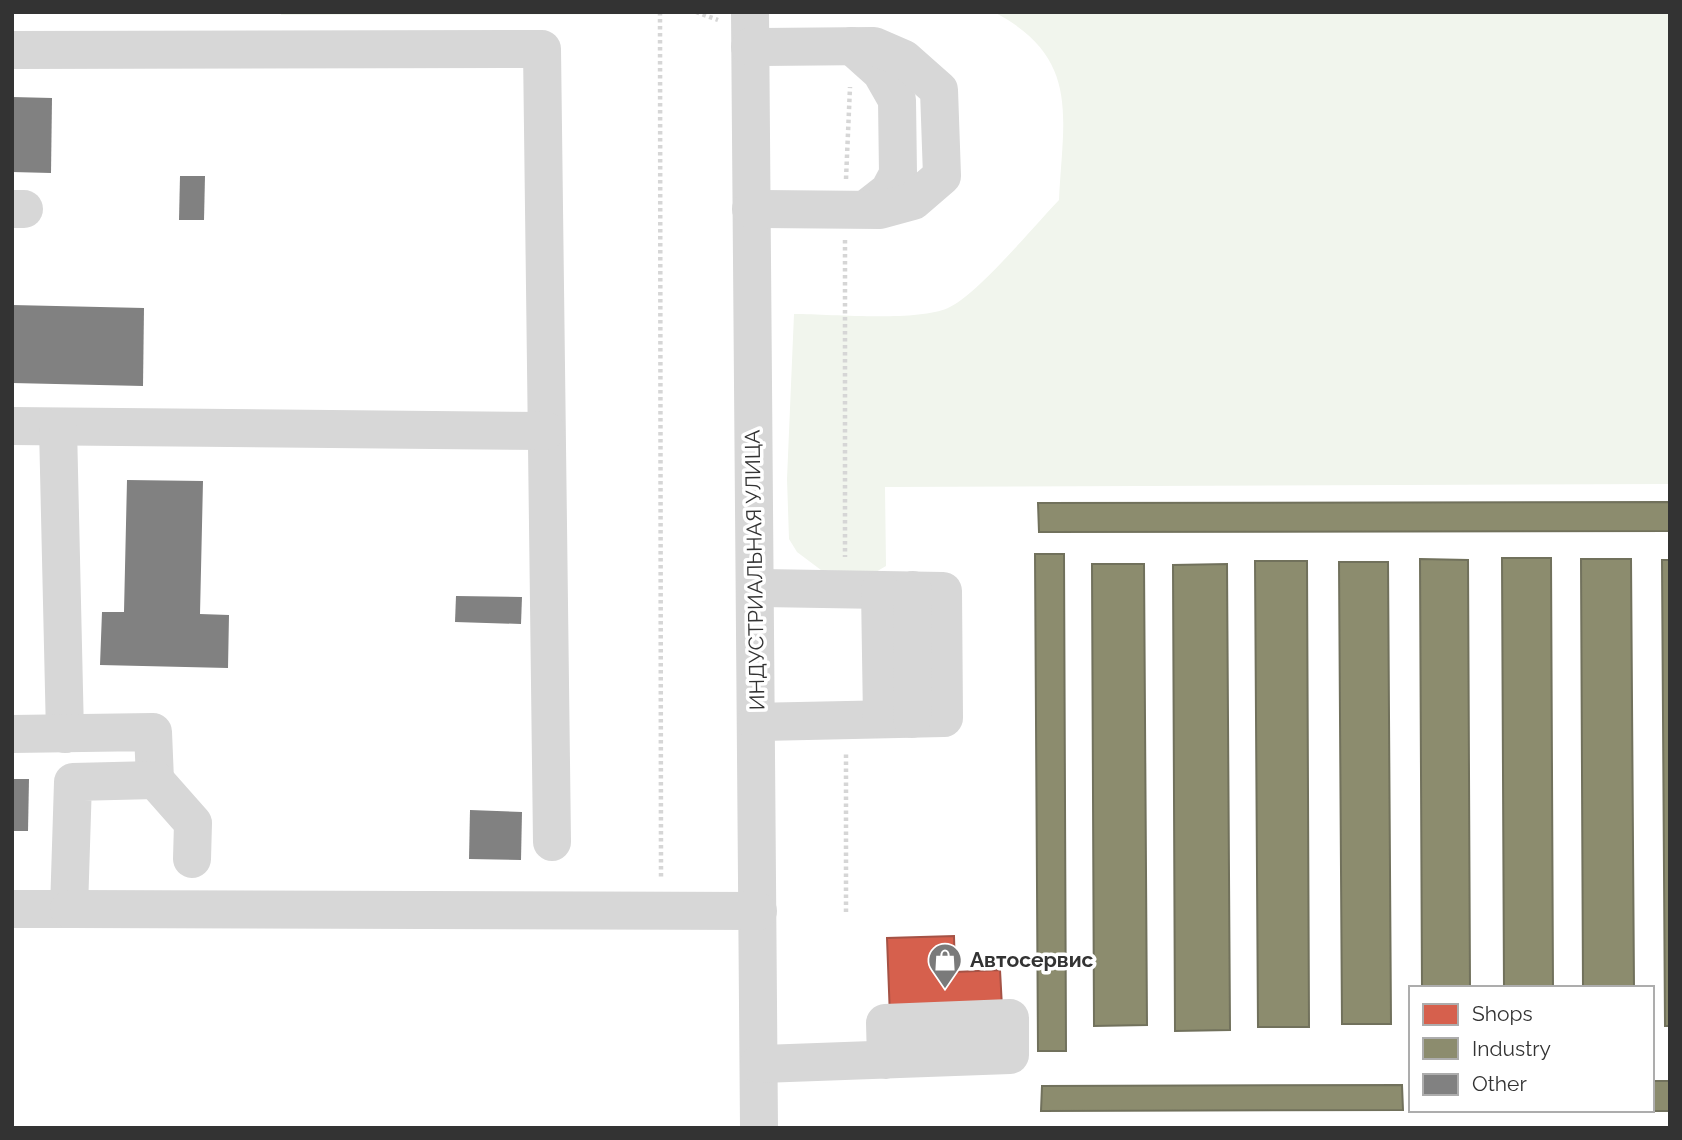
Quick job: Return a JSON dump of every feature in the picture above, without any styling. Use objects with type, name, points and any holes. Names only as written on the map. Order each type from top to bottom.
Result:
[{"type":"street","points":[[750,29],[852,46],[874,46],[904,59],[939,90],[942,176],[913,201],[880,209],[751,209]]},
{"type":"street","name":"ИНДУСТРИАЛЬНАЯ УЛИЦА","points":[[750,29],[759,1128]]},
{"type":"street","points":[[12,50],[542,49],[552,842]]},
{"type":"street","points":[[12,426],[546,431]]},
{"type":"street","points":[[58,426],[65,734]]},
{"type":"street","points":[[755,588],[943,591],[944,718],[756,722]]},
{"type":"street","points":[[879,590],[880,719]]},
{"type":"street","points":[[12,734],[153,732],[155,780],[193,823],[192,859]]},
{"type":"street","points":[[68,909],[73,782],[155,780]]},
{"type":"street","points":[[12,909],[758,911]]},
{"type":"street","points":[[759,1064],[1010,1055],[1010,1018],[885,1023],[886,1060]]},
{"type":"path","points":[[660,12],[661,911]]},
{"type":"path","points":[[852,46],[855,209],[879,590]]},
{"type":"path","points":[[846,912],[880,719]]},
{"type":"shaded area","points":[[281,12],[715,12],[715,14],[281,15]]},
{"type":"shaded area","points":[[994,12],[1670,12],[1670,484],[885,487],[886,566],[874,573],[821,570],[797,552],[789,539],[787,479],[794,314],[895,316],[916,315],[948,308],[974,290],[1059,200],[1063,116],[1061,92],[1054,70],[1041,49],[1022,30]]},
{"type":"building: Shops","name":"Автосервис","points":[[954,936],[955,972],[1000,970],[1002,1007],[890,1017],[887,938]]},
{"type":"building: Industry","points":[[1670,502],[1670,531],[1039,532],[1038,503]]},
{"type":"building: Industry","points":[[1035,554],[1064,554],[1066,1051],[1038,1051]]},
{"type":"building: Industry","points":[[1502,558],[1551,558],[1553,986],[1504,986]]},
{"type":"building: Industry","points":[[1420,559],[1468,560],[1470,986],[1422,986]]},
{"type":"building: Industry","points":[[1581,559],[1631,559],[1634,986],[1583,986]]},
{"type":"building: Industry","points":[[1662,560],[1670,560],[1670,1026],[1665,1026]]},
{"type":"building: Industry","points":[[1255,561],[1307,561],[1309,1027],[1258,1027]]},
{"type":"building: Industry","points":[[1339,562],[1388,562],[1391,1024],[1342,1024]]},
{"type":"building: Industry","points":[[1092,564],[1144,564],[1147,1025],[1094,1026]]},
{"type":"building: Industry","points":[[1227,564],[1230,1030],[1175,1031],[1173,565]]},
{"type":"building: Industry","points":[[1654,1081],[1670,1081],[1670,1111],[1654,1111]]},
{"type":"building: Industry","points":[[1402,1085],[1403,1110],[1041,1111],[1042,1086]]},
{"type":"building: Other","points":[[12,97],[52,98],[51,173],[12,172]]},
{"type":"building: Other","points":[[180,176],[205,176],[204,220],[179,220]]},
{"type":"building: Other","points":[[12,305],[144,308],[143,386],[12,383]]},
{"type":"building: Other","points":[[127,480],[203,481],[200,614],[229,615],[228,668],[100,665],[102,612],[124,612]]},
{"type":"building: Other","points":[[456,596],[522,597],[521,624],[455,622]]},
{"type":"building: Other","points":[[12,779],[29,779],[28,831],[12,831]]},
{"type":"building: Other","points":[[470,810],[522,812],[521,860],[469,859]]},
{"type":"place","name":"Автосервис","points":[[945,990]]}]
